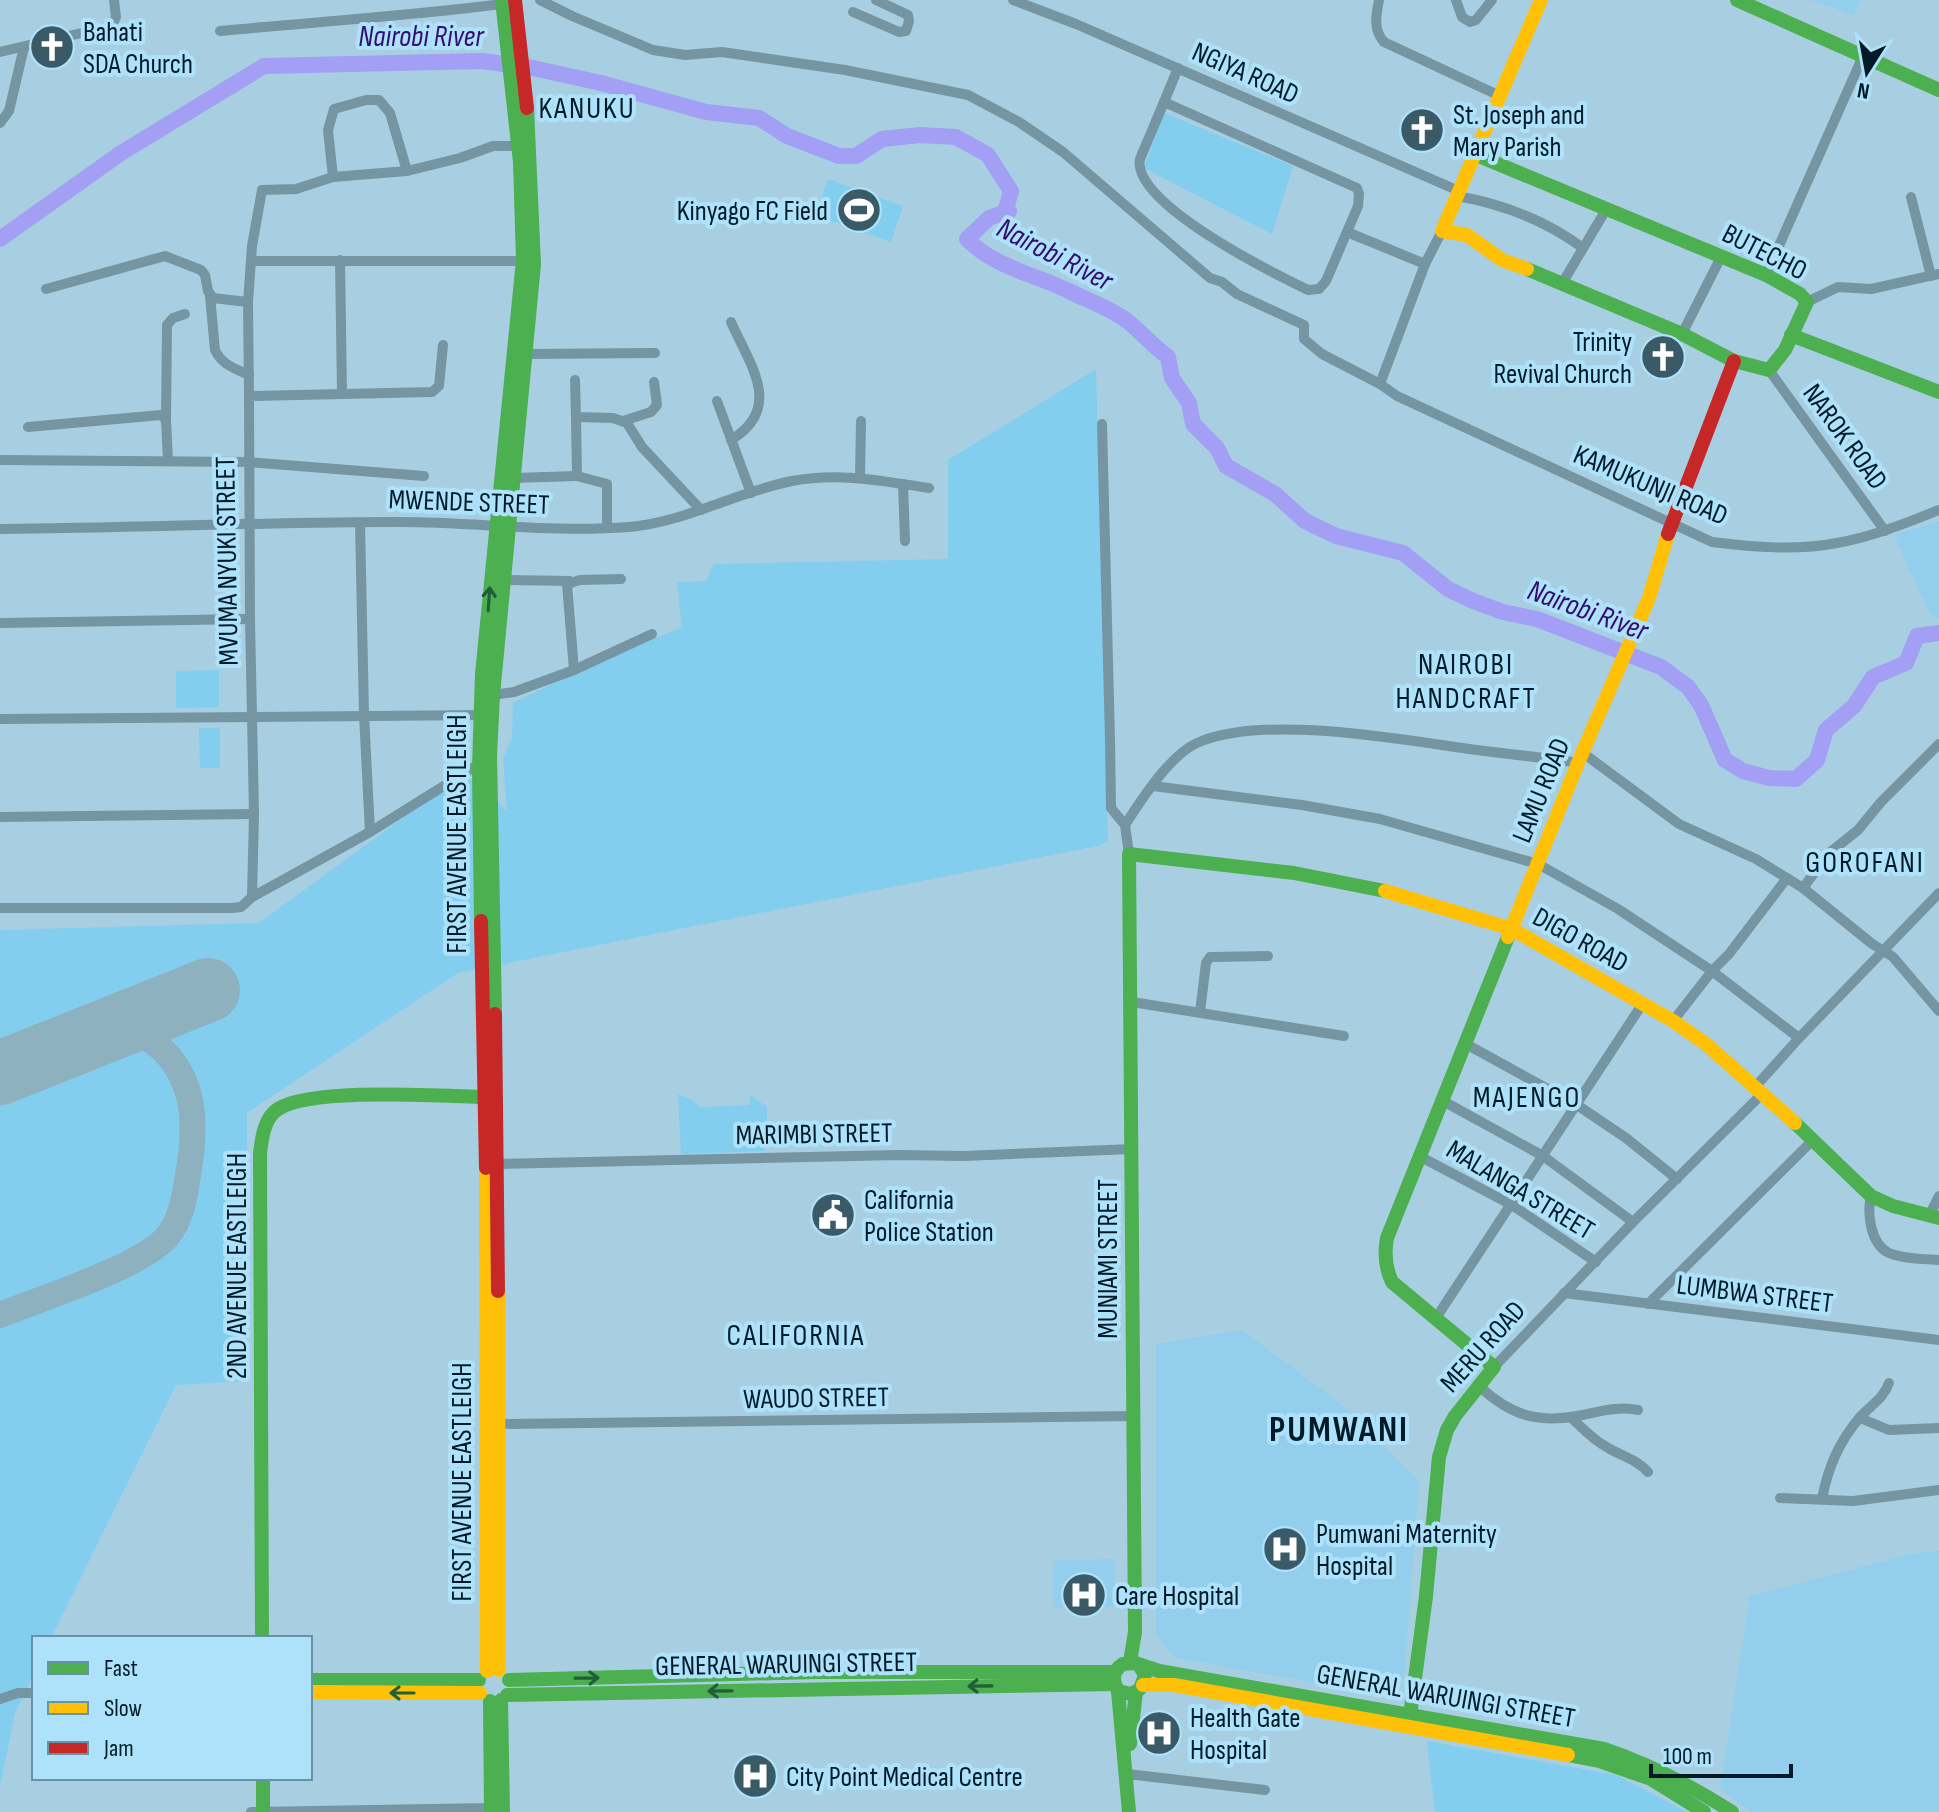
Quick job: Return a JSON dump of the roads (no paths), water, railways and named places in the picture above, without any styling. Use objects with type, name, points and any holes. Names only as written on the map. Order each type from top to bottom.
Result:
[{"type":"main road","points":[[1541,0],[1442,231],[1467,235],[1502,260],[1563,282],[1682,334],[1734,361],[1769,370]]},
{"type":"main road","points":[[1737,0],[1939,90]]},
{"type":"main road","name":"FIRST AVENUE EASTLEIGH","points":[[494,1686],[499,1424],[498,1164],[486,715],[493,695],[504,580],[502,526],[514,478],[534,264],[515,56],[506,1]]},
{"type":"main road","name":"FIRST AVENUE EASTLEIGH","points":[[494,1686],[479,764],[486,715],[523,261],[517,146],[518,88]]},
{"type":"main road","name":"BUTECHO","points":[[1474,154],[1766,275],[1800,294],[1807,302],[1785,350],[1769,370]]},
{"type":"main road","points":[[1791,335],[1939,392]]},
{"type":"main road","name":"LAMU ROAD","points":[[1436,1318],[1392,1282],[1386,1271],[1384,1256],[1387,1238],[1580,758],[1649,598],[1671,524],[1734,361]]},
{"type":"main road","name":"DIGO ROAD","points":[[1129,854],[1294,873],[1350,883],[1409,897],[1512,929],[1643,1003],[1706,1044],[1760,1090],[1871,1196],[1893,1206],[1934,1217]]},
{"type":"main road","name":"MUNIAMI STREET","points":[[1129,854],[1134,1664]]},
{"type":"main road","name":"2ND AVENUE EASTLEIGH","points":[[262,1636],[260,1153],[268,1118],[283,1105],[301,1100],[363,1095],[485,1097]]},
{"type":"main road","points":[[1436,1318],[1494,1367]]},
{"type":"main road","name":"MERU ROAD","points":[[1410,1716],[1426,1596],[1439,1457],[1455,1416],[1494,1367]]},
{"type":"main road","points":[[1127,1774],[1140,1689],[1145,1675],[1134,1664],[1120,1665],[1116,1682],[1129,1812]]},
{"type":"main road","name":"GENERAL WARUINGI STREET","points":[[1134,1664],[1571,1743],[1627,1756],[1685,1782],[1732,1812]]},
{"type":"main road","points":[[815,1672],[816,1690]]},
{"type":"main road","name":"GENERAL WARUINGI STREET","points":[[312,1692],[815,1672],[1116,1682]]},
{"type":"main road","name":"GENERAL WARUINGI STREET","points":[[312,1680],[816,1690],[1116,1682]]},
{"type":"main road","points":[[1116,1682],[1126,1694],[1140,1689]]},
{"type":"main road","name":"GENERAL WARUINGI STREET","points":[[1140,1689],[1174,1685],[1599,1761],[1651,1779],[1704,1812]]},
{"type":"main road","points":[[494,1686],[495,1811]]},
{"type":"main road","points":[[263,1780],[263,1812]]},
{"type":"street","points":[[0,52],[112,26],[116,17],[114,0]]},
{"type":"street","name":"KAMUKUNJI ROAD","points":[[540,0],[653,50],[685,55],[722,52],[845,70],[948,90],[981,101],[1063,152],[1210,278],[1304,325],[1304,339],[1322,354],[1403,398],[1712,542],[1808,547],[1838,543],[1885,531],[1939,510]]},
{"type":"street","points":[[853,12],[899,32],[906,31],[908,15],[876,0]]},
{"type":"street","name":"NGIYA ROAD","points":[[1013,0],[1178,68],[1458,194],[1508,208],[1555,228],[1583,248]]},
{"type":"street","points":[[1379,0],[1377,35],[1384,42],[1500,96]]},
{"type":"street","points":[[1456,0],[1462,17],[1470,22],[1476,20],[1492,0]]},
{"type":"street","points":[[220,31],[375,16],[419,15],[506,1]]},
{"type":"street","points":[[0,123],[9,111],[24,47]]},
{"type":"street","points":[[1766,275],[1863,56]]},
{"type":"street","points":[[1164,102],[1357,188],[1358,206],[1326,281],[1319,289],[1308,290],[1219,243],[1176,212],[1142,177],[1138,167],[1144,145],[1178,68]]},
{"type":"street","points":[[407,171],[390,113],[379,100],[366,100],[334,109],[328,130],[333,177],[407,171],[493,146],[517,146]]},
{"type":"street","name":"MVUMA NYUKI STREET","points":[[252,897],[254,814],[248,462],[251,261],[262,190],[296,189],[333,177]]},
{"type":"street","points":[[1807,302],[1838,287],[1871,289],[1935,275],[1911,197]]},
{"type":"street","points":[[1563,282],[1607,208]]},
{"type":"street","points":[[1380,384],[1425,264],[1442,231]]},
{"type":"street","points":[[1347,232],[1425,264]]},
{"type":"street","points":[[46,289],[165,256],[201,270],[210,296],[215,350],[223,363],[249,375]]},
{"type":"street","points":[[1682,334],[1721,257]]},
{"type":"street","points":[[340,260],[342,393]]},
{"type":"street","points":[[251,261],[523,261]]},
{"type":"street","points":[[210,296],[217,300],[248,302]]},
{"type":"street","points":[[168,461],[167,325],[173,318],[185,314]]},
{"type":"street","points":[[731,322],[757,381],[761,400],[760,409],[749,427],[731,440]]},
{"type":"street","points":[[249,396],[436,390],[443,345]]},
{"type":"street","points":[[527,354],[655,353]]},
{"type":"street","name":"NAROK ROAD","points":[[1769,370],[1885,531]]},
{"type":"street","points":[[575,380],[577,476]]},
{"type":"street","points":[[576,417],[623,421],[651,412],[657,405],[654,382]]},
{"type":"street","points":[[717,401],[751,493]]},
{"type":"street","points":[[28,427],[161,415],[166,420]]},
{"type":"street","points":[[623,421],[642,447],[701,510]]},
{"type":"street","points":[[860,478],[861,421]]},
{"type":"street","points":[[1102,424],[1110,740],[1108,774],[1111,808],[1125,825],[1129,854]]},
{"type":"street","points":[[0,460],[248,462],[424,476]]},
{"type":"street","points":[[514,478],[577,476],[607,484],[607,528]]},
{"type":"street","name":"MWENDE STREET","points":[[0,529],[401,522],[607,528],[665,522],[751,493],[814,477],[860,478],[929,488]]},
{"type":"street","points":[[903,484],[905,541]]},
{"type":"street","points":[[360,523],[370,832]]},
{"type":"street","points":[[504,580],[621,579]]},
{"type":"street","points":[[570,581],[567,587],[574,670]]},
{"type":"street","points":[[0,623],[250,619]]},
{"type":"street","points":[[493,695],[514,692],[574,670],[652,634]]},
{"type":"street","points":[[0,719],[486,715]]},
{"type":"street","points":[[1125,825],[1167,768],[1193,744],[1223,733],[1252,729],[1388,738],[1580,758],[1679,824],[1756,859],[1803,888],[1893,957],[1939,1011]]},
{"type":"street","points":[[1803,888],[1828,854],[1858,830],[1881,802],[1939,744]]},
{"type":"street","points":[[0,908],[241,907],[252,897],[370,832],[479,764]]},
{"type":"street","points":[[1153,786],[1302,805],[1380,819],[1538,864],[1618,909],[1712,971],[1799,1038]]},
{"type":"street","points":[[0,817],[254,814]]},
{"type":"street","points":[[1673,1021],[1787,878]]},
{"type":"street","name":"MERU ROAD","points":[[1494,1367],[1677,1179],[1760,1090],[1799,1038],[1939,893]]},
{"type":"street","points":[[1200,1012],[1206,963],[1210,957],[1268,956]]},
{"type":"street","points":[[1132,1002],[1344,1036]]},
{"type":"street","points":[[1436,1318],[1643,1003]]},
{"type":"street","points":[[1466,1044],[1577,1105],[1626,1138],[1677,1179]]},
{"type":"street","points":[[1443,1101],[1543,1156],[1633,1222]]},
{"type":"street","points":[[1648,1304],[1813,1140]]},
{"type":"street","name":"MARIMBI STREET","points":[[498,1164],[964,1156],[1132,1149]]},
{"type":"street","name":"MALANGA STREET","points":[[1421,1157],[1512,1205],[1596,1262]]},
{"type":"street","points":[[1871,1196],[1869,1220],[1883,1248],[1900,1255],[1939,1260]]},
{"type":"street","points":[[1934,1217],[1939,1196]]},
{"type":"street","name":"LUMBWA STREET","points":[[1564,1293],[1939,1340]]},
{"type":"street","points":[[1822,1499],[1831,1462],[1860,1418],[1883,1396],[1889,1383]]},
{"type":"street","points":[[1479,1386],[1504,1408],[1517,1413],[1570,1417],[1612,1408],[1638,1410]]},
{"type":"street","name":"WAUDO STREET","points":[[499,1424],[1133,1416]]},
{"type":"street","points":[[1570,1417],[1608,1449],[1638,1461],[1648,1472]]},
{"type":"street","points":[[1860,1418],[1889,1430],[1939,1428]]},
{"type":"street","points":[[1780,1498],[1853,1501],[1939,1490]]},
{"type":"street","points":[[0,1699],[18,1693],[32,1693]]},
{"type":"street","points":[[1127,1774],[1265,1790]]},
{"type":"street","points":[[251,1812],[495,1811]]},
{"type":"waterway","name":"Nairobi River","points":[[0,239],[121,153],[264,66],[482,61],[533,68],[706,112],[759,118],[787,136],[839,156],[856,156],[882,139],[920,135],[956,137],[988,155],[1011,191],[1006,209],[1009,211],[989,218],[967,239],[1003,264],[1102,306],[1131,324],[1168,357],[1172,378],[1189,403],[1193,424],[1217,448],[1226,466],[1275,494],[1305,521],[1336,536],[1403,553],[1448,589],[1473,601],[1503,612],[1537,619],[1661,667],[1688,687],[1701,705],[1725,760],[1743,771],[1769,778],[1796,779],[1817,760],[1826,730],[1854,706],[1873,677],[1906,663],[1917,636],[1939,633]]},
{"type":"place","name":"Bahati SDA Church","points":[[52,47]]},
{"type":"place","name":"St. Joseph and Mary Parish","points":[[1422,130]]},
{"type":"place","name":"Kinyago FC Field","points":[[859,210]]},
{"type":"place","name":"Trinity Revival Church","points":[[1663,357]]},
{"type":"place","name":"California Police Station","points":[[833,1215]]},
{"type":"place","name":"Pumwani Maternity Hospital","points":[[1285,1549]]},
{"type":"place","name":"Care Hospital","points":[[1084,1595]]},
{"type":"place","name":"Health Gate Hospital","points":[[1159,1733]]},
{"type":"place","name":"City Point Medical Centre","points":[[755,1776]]},
{"type":"district","name":"KANUKU","points":[[587,108]]},
{"type":"district","name":"NAIROBI HANDCRAFT","points":[[1466,681]]},
{"type":"district","name":"GOROFANI","points":[[1865,862]]},
{"type":"district","name":"MAJENGO","points":[[1527,1097]]},
{"type":"district","name":"CALIFORNIA","points":[[796,1335]]},
{"type":"district","name":"PUMWANI","points":[[1339,1428]]}]
